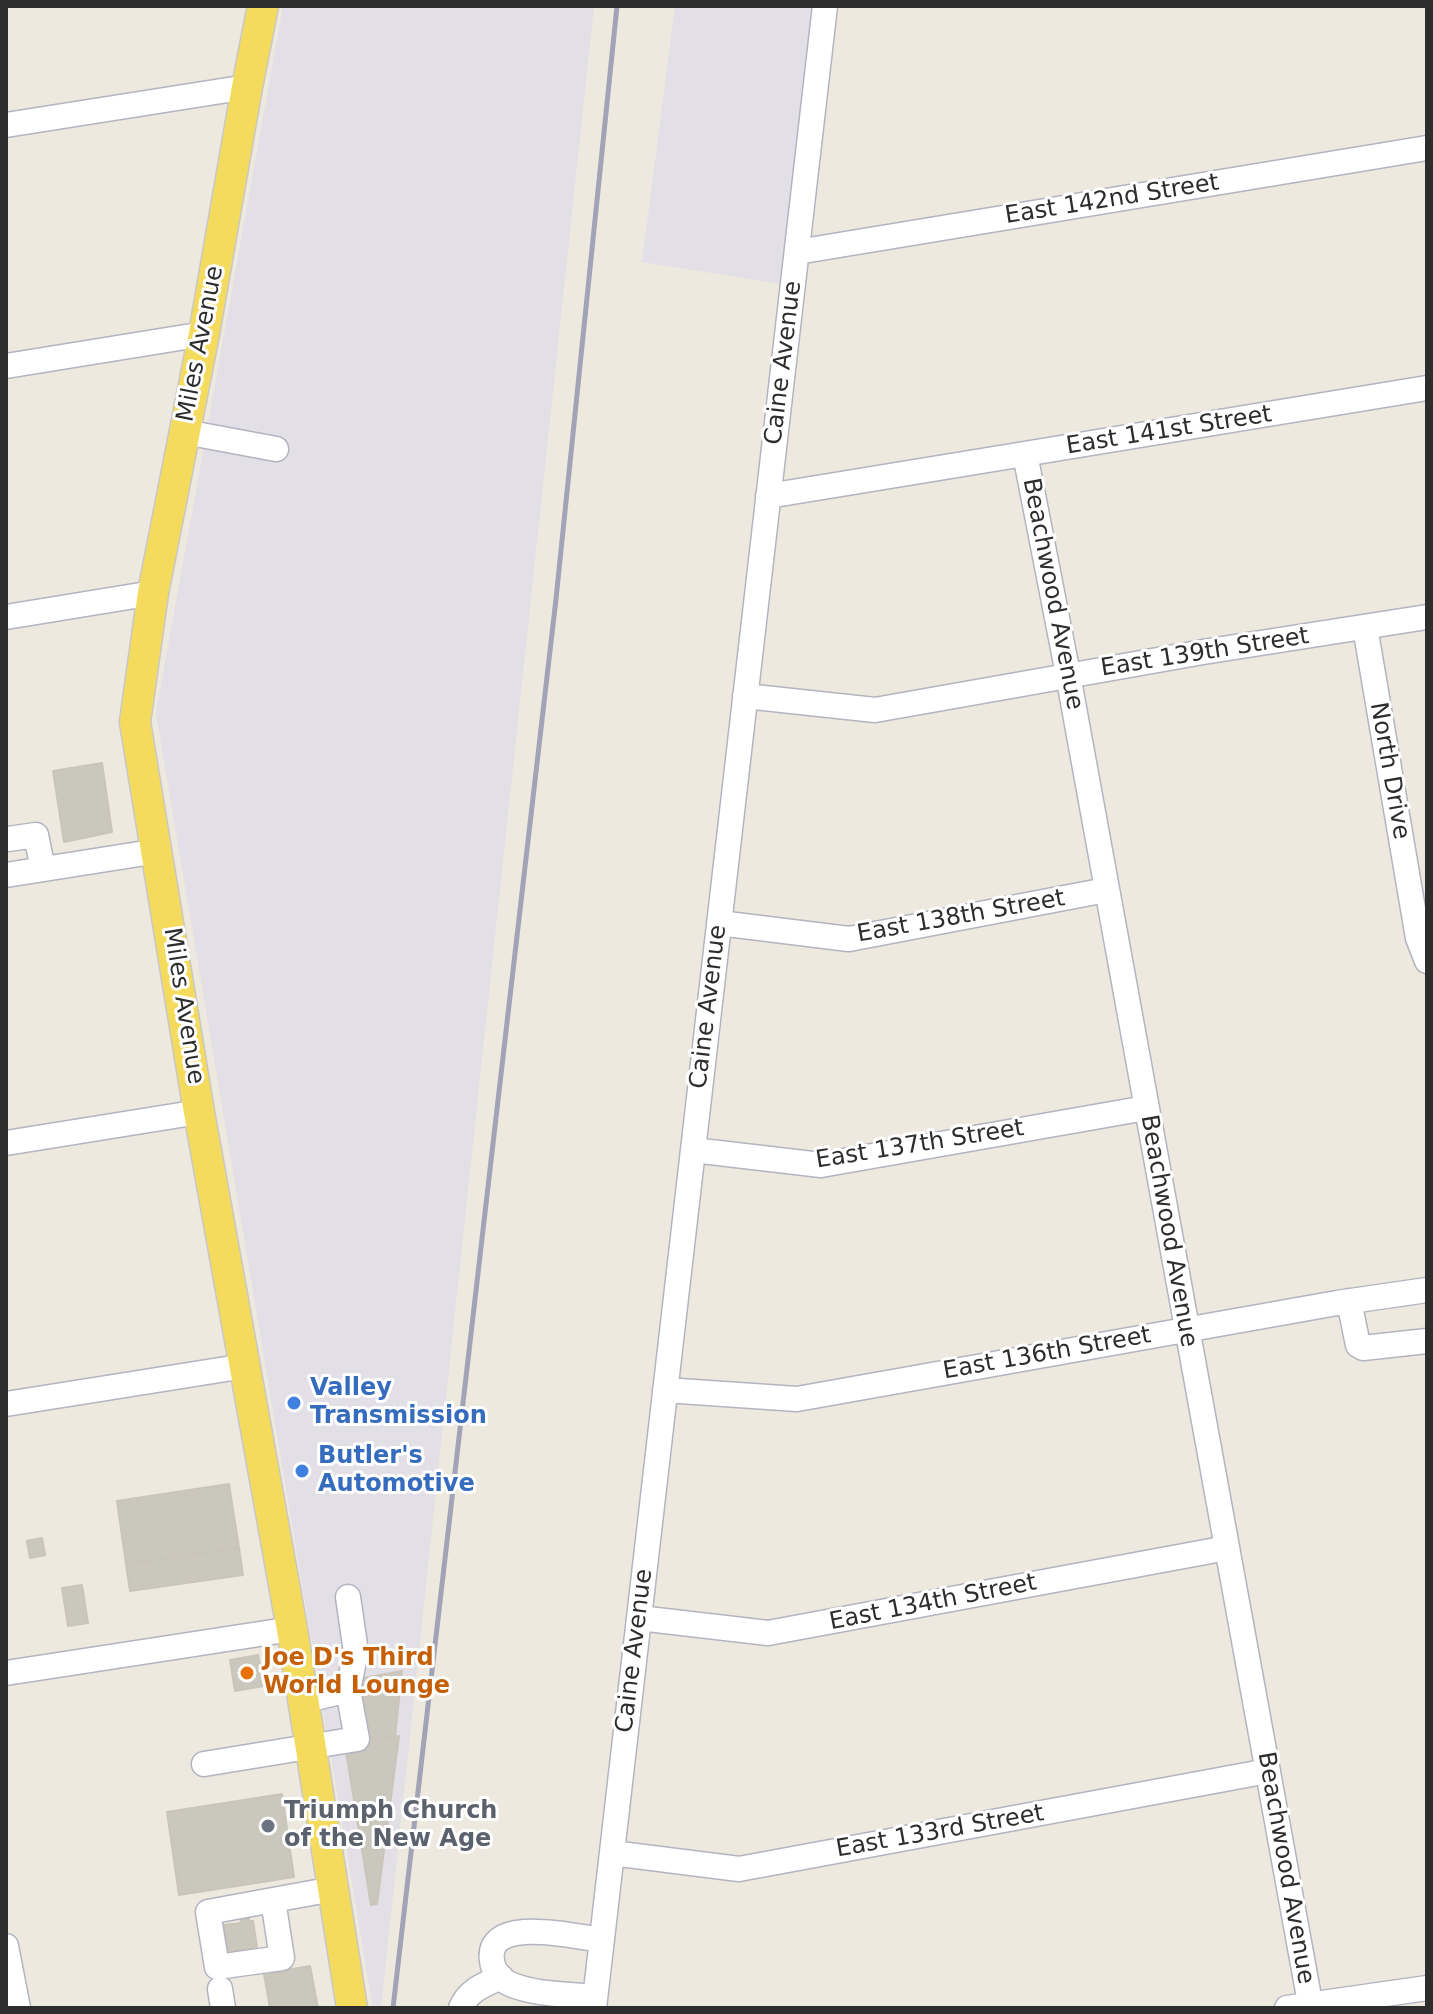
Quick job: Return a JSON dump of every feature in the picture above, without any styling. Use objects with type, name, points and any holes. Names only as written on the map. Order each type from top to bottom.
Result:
[{"type":"main road","name":"Miles Avenue","points":[[263,6],[204,334],[153,593],[135,722],[199,1112],[292,1629],[352,2008]]},
{"type":"street","name":"Caine Avenue","points":[[595,2003],[825,6]]},
{"type":"street","points":[[6,125],[247,87]]},
{"type":"street","name":"East 142nd Street","points":[[797,252],[1427,148]]},
{"type":"street","points":[[6,366],[204,334]]},
{"type":"street","name":"East 141st Street","points":[[768,496],[1427,388]]},
{"type":"street","points":[[185,432],[276,449]]},
{"type":"street","name":"Beachwood Avenue","points":[[1025,454],[1268,1771],[1302,2007]]},
{"type":"street","points":[[6,617],[153,593]]},
{"type":"street","name":"East 139th Street","points":[[745,696],[875,710],[1427,617]]},
{"type":"street","name":"North Drive","points":[[1365,627],[1418,938],[1427,961]]},
{"type":"street","points":[[8,839],[47,833],[43,869]]},
{"type":"street","points":[[6,875],[158,851]]},
{"type":"street","name":"East 138th Street","points":[[719,923],[849,939],[1106,890]]},
{"type":"street","name":"East 137th Street","points":[[693,1150],[821,1165],[1146,1108]]},
{"type":"street","points":[[6,1143],[199,1112]]},
{"type":"street","name":"East 136th Street","points":[[665,1390],[797,1399],[1185,1329],[1427,1290]]},
{"type":"street","points":[[1349,1301],[1358,1345],[1363,1348],[1427,1341]]},
{"type":"street","points":[[6,1404],[245,1366]]},
{"type":"street","name":"East 134th Street","points":[[639,1618],[768,1633],[1227,1548]]},
{"type":"street","points":[[204,1764],[357,1739],[348,1690],[356,1652],[348,1597]]},
{"type":"street","points":[[6,1673],[292,1629]]},
{"type":"street","points":[[303,1701],[348,1690]]},
{"type":"street","name":"East 133rd Street","points":[[612,1853],[739,1869],[1268,1771]]},
{"type":"street","points":[[273,1900],[333,1889]]},
{"type":"street","points":[[595,2003],[506,1983],[491,1960],[494,1947],[505,1934],[522,1931],[602,1940]]},
{"type":"street","points":[[6,1946],[18,2008]]},
{"type":"street","points":[[461,2008],[465,1997],[475,1989],[501,1977]]},
{"type":"street","points":[[1302,2007],[1427,1988]]},
{"type":"shaded area","points":[[283,6],[594,6],[381,2008],[373,2008],[156,713]]},
{"type":"shaded area","points":[[675,6],[825,6],[793,286],[642,262]]},
{"type":"building","points":[[102,763],[112,832],[64,842],[53,771]]},
{"type":"building","points":[[229,1484],[239,1548],[126,1564],[117,1501]]},
{"type":"building","points":[[42,1538],[45,1555],[30,1558],[27,1541]]},
{"type":"building","points":[[239,1548],[243,1575],[130,1591],[126,1564]]},
{"type":"building","points":[[82,1585],[88,1623],[68,1626],[62,1588]]},
{"type":"building","name":"Joe D's Third World Lounge","points":[[258,1655],[264,1686],[235,1691],[230,1660]]},
{"type":"building","points":[[402,1671],[395,1737],[369,1741],[358,1679]]},
{"type":"building","points":[[399,1736],[377,1904],[371,1905],[345,1745]]},
{"type":"building","points":[[282,1794],[294,1877],[179,1895],[167,1812]]},
{"type":"building","points":[[249,1915],[249,1921],[253,1921],[257,1947],[229,1952],[224,1925],[241,1923],[240,1917]]},
{"type":"building","points":[[310,1966],[318,2008],[270,2008],[264,1974]]},
{"type":"railway","points":[[393,2008],[556,599],[617,6]]},
{"type":"place","name":"Valley Transmission","points":[[294,1403]]},
{"type":"place","name":"Butler's Automotive","points":[[302,1471]]},
{"type":"place","name":"Joe D's Third World Lounge","points":[[247,1673]]},
{"type":"place","name":"Triumph Church of the New Age","points":[[268,1826]]}]
